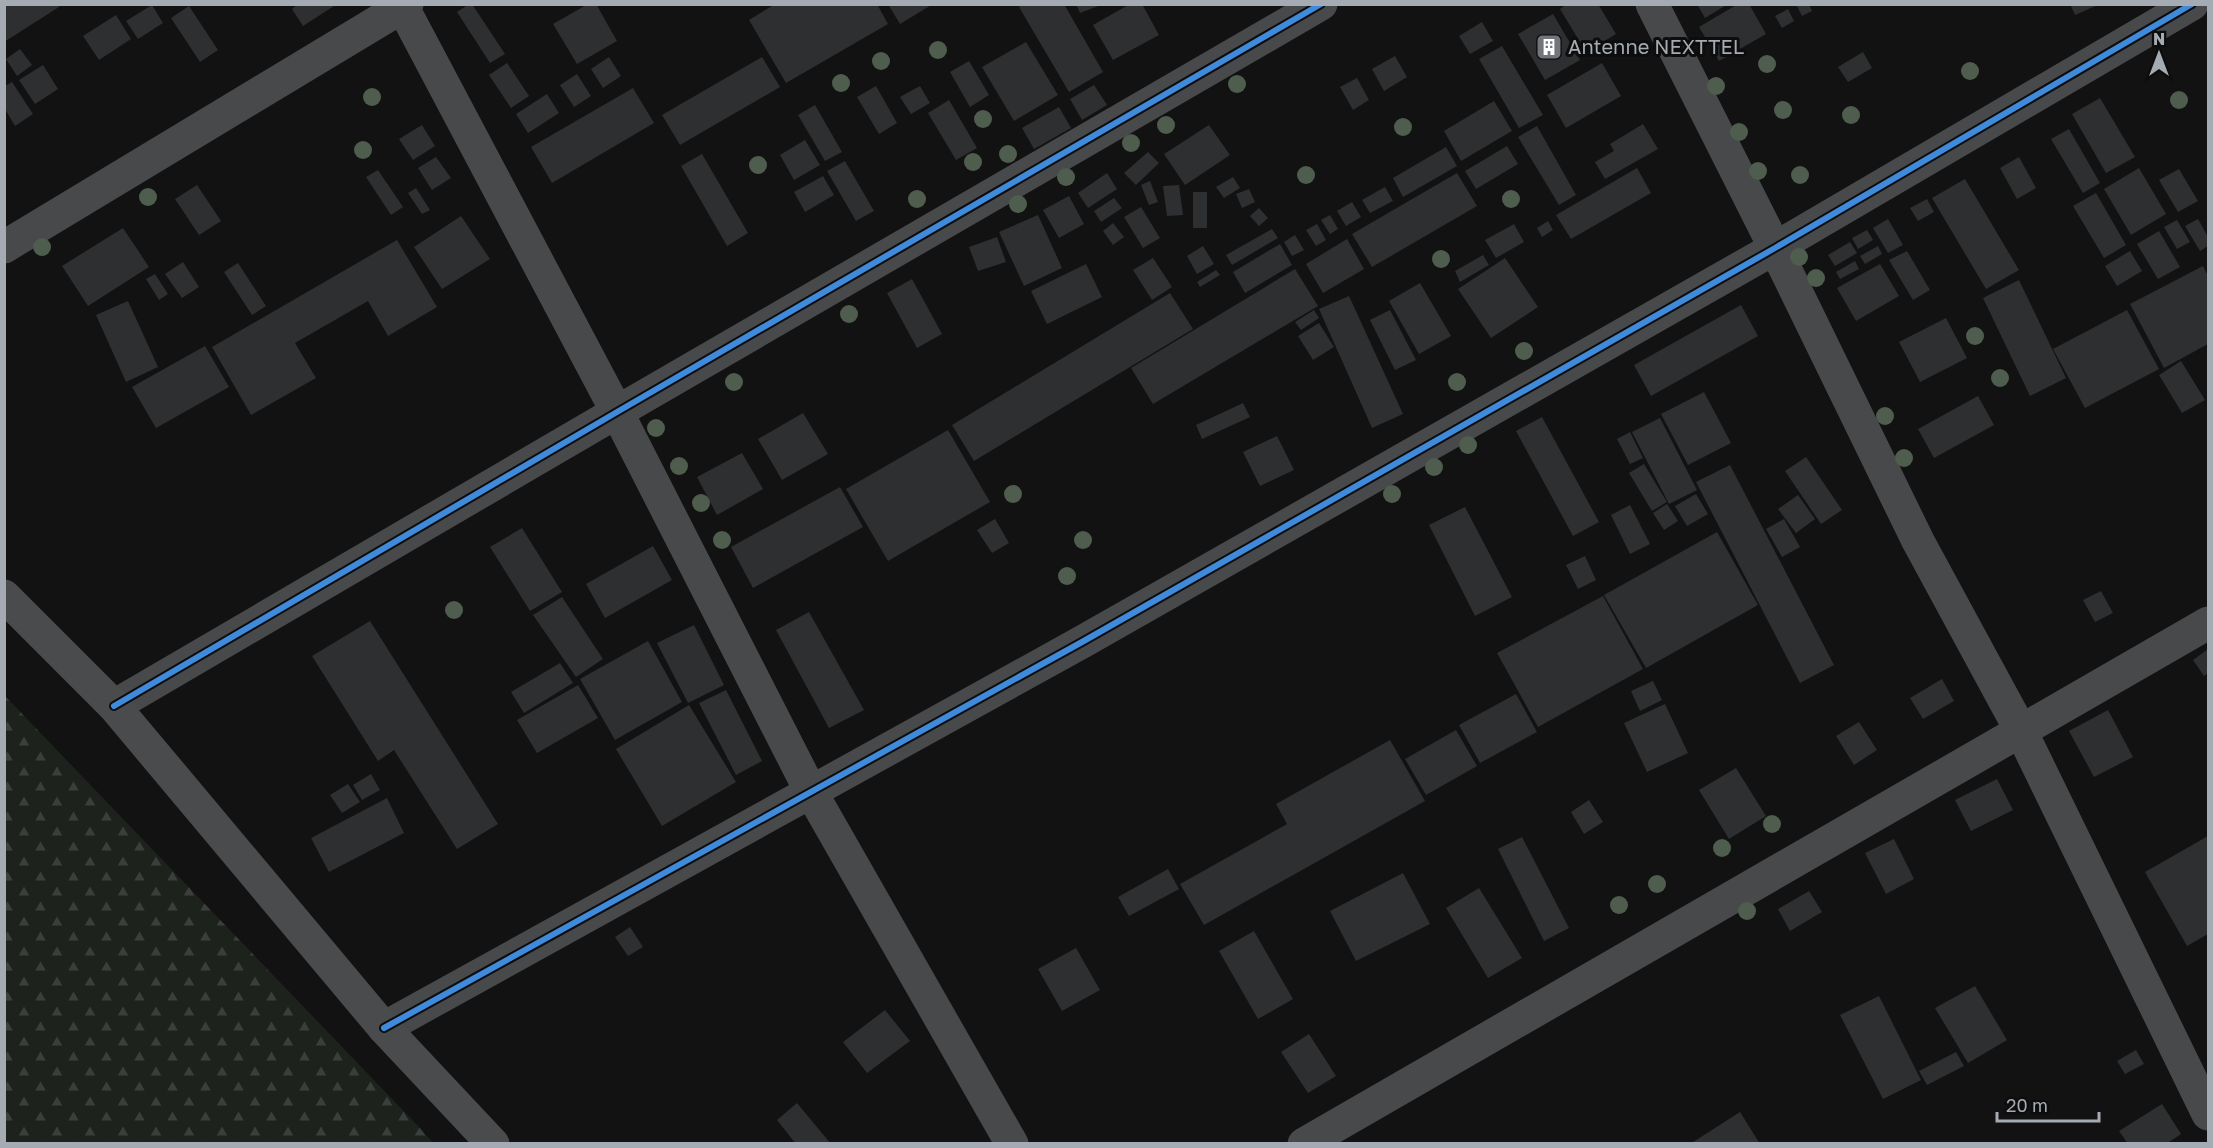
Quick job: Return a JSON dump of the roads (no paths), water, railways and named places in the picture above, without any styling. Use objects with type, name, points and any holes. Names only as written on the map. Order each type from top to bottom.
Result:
[{"type":"main road","points":[[4,596],[114,706],[384,1028],[493,1143]]},
{"type":"street","points":[[114,706],[1321,4]]},
{"type":"street","points":[[1652,4],[1775,248],[1918,541],[2021,731],[2208,1114]]},
{"type":"street","points":[[384,1028],[1071,648],[1775,248],[2192,4]]},
{"type":"street","points":[[4,247],[404,5],[617,412],[811,792],[1012,1143]]},
{"type":"street","points":[[1304,1143],[2208,623]]},
{"type":"place","name":"Antenne NEXTTEL","points":[[1549,47]]}]
